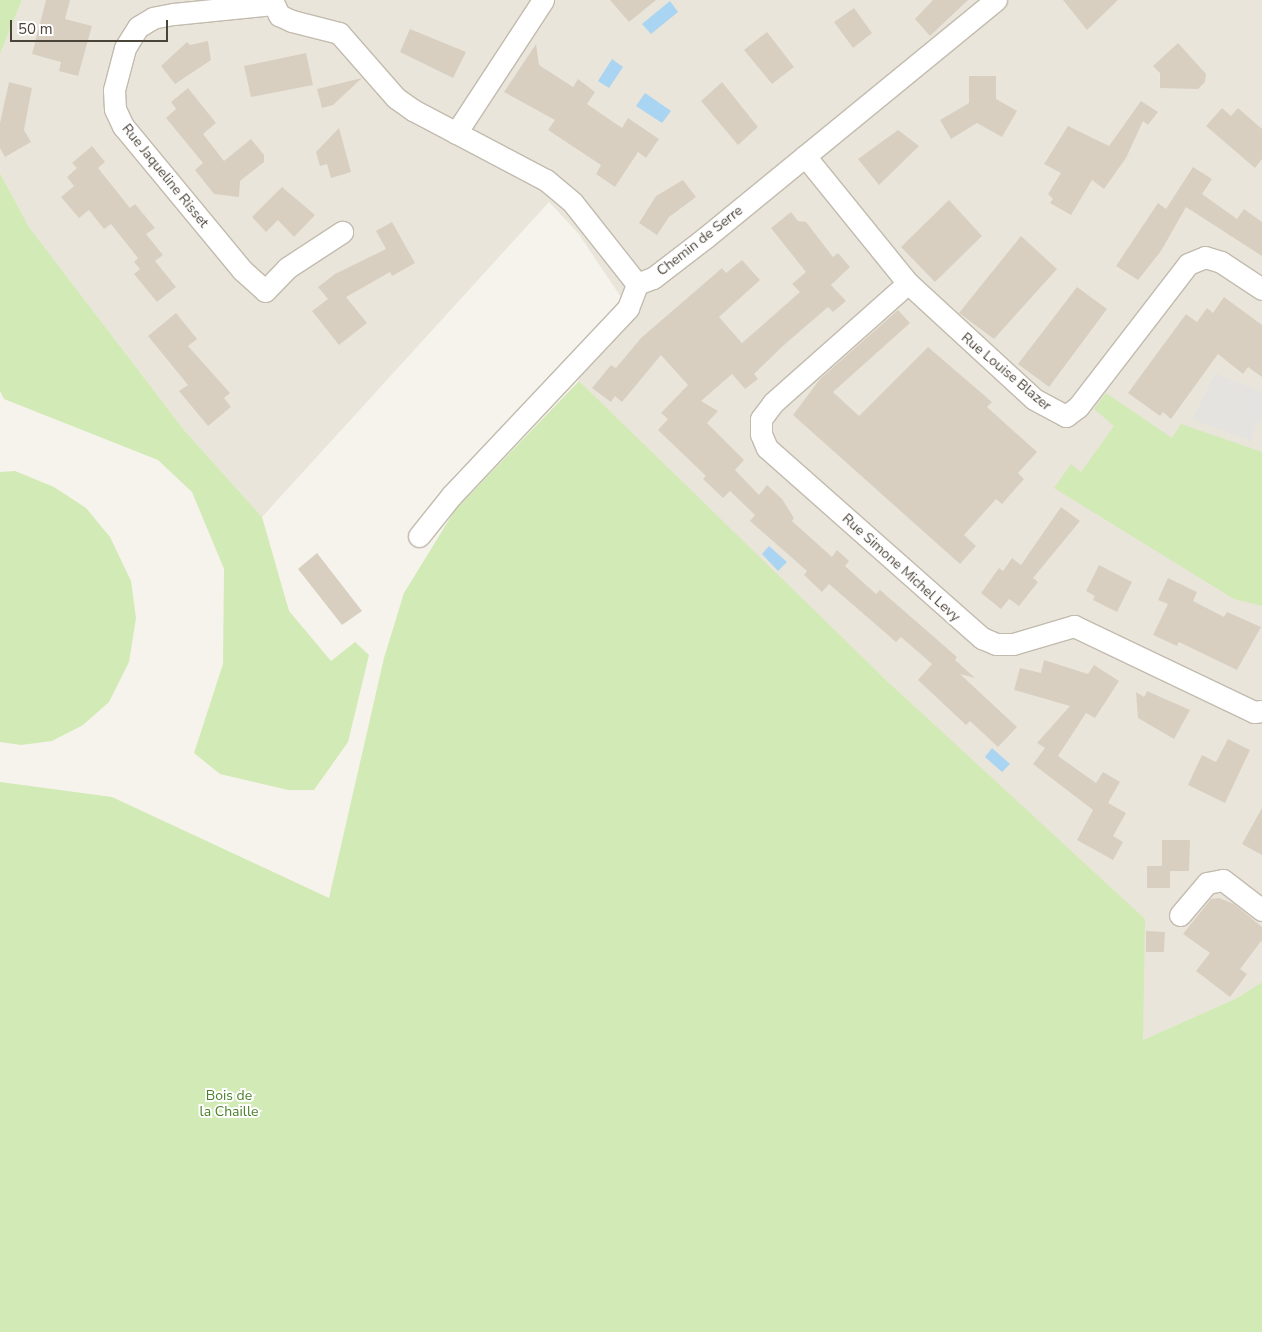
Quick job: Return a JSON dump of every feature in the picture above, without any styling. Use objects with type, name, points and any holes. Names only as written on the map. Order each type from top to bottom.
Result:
[{"type":"street","points":[[456,133],[543,0]]},
{"type":"street","name":"Chemin de Serre","points":[[637,284],[653,278],[996,0]]},
{"type":"street","points":[[273,2],[279,15],[292,21],[339,33],[396,98],[553,186],[573,203],[637,284],[628,308],[451,496],[419,536]]},
{"type":"street","name":"Rue Jaqueline Risset","points":[[273,2],[173,14],[153,18],[138,27],[125,48],[114,90],[115,109],[123,126],[235,263],[265,290],[287,268],[342,232]]},
{"type":"street","name":"Rue Louise Blazer","points":[[805,156],[908,283],[1034,399],[1066,416],[1078,407],[1188,264],[1205,257],[1221,262],[1262,289]]},
{"type":"street","name":"Rue Simone Michel Levy","points":[[908,283],[773,403],[761,419],[761,434],[767,448],[982,638],[996,644],[1013,644],[1057,628],[1074,626],[1254,712],[1262,711]]},
{"type":"street","points":[[1180,915],[1207,883],[1224,880],[1262,910]]},
{"type":"shaded area","points":[[22,0],[1262,0],[1262,982],[1237,998],[1143,1040],[1007,795],[744,545],[565,367],[623,300],[578,233],[549,202],[262,517],[184,430],[29,227],[0,173],[0,54]]},
{"type":"shaded area","points":[[1215,373],[1262,392],[1262,422],[1257,423],[1251,441],[1192,419]]},
{"type":"green space","points":[[0,0],[22,0],[0,54]]},
{"type":"green space","points":[[0,173],[29,227],[184,430],[262,517],[289,611],[331,661],[355,642],[369,655],[348,742],[314,790],[288,790],[220,774],[194,753],[223,664],[224,569],[192,492],[158,460],[4,399],[0,391]]},
{"type":"green space","name":"Bois de la Chaille","points":[[579,381],[887,681],[1145,919],[1143,1040],[1237,998],[1262,982],[1262,1332],[0,1332],[0,782],[112,797],[329,898],[384,658],[404,593],[455,510]]},
{"type":"green space","points":[[1106,393],[1172,438],[1181,424],[1262,452],[1262,606],[1234,599],[1054,488],[1071,464],[1081,472],[1114,426],[1094,409]]},
{"type":"green space","points":[[15,471],[54,487],[86,508],[110,537],[131,581],[136,618],[129,662],[109,702],[83,725],[52,741],[21,745],[0,742],[0,472]]},
{"type":"water","points":[[670,1],[678,12],[651,34],[642,24]]},
{"type":"water","points":[[612,59],[623,67],[609,88],[598,81]]},
{"type":"water","points":[[645,93],[671,111],[662,123],[636,106]]},
{"type":"water","points":[[769,546],[787,562],[778,571],[762,554]]},
{"type":"water","points":[[992,748],[1010,764],[1002,772],[985,757]]},
{"type":"building","points":[[46,0],[70,0],[65,19],[92,26],[78,76],[59,71],[61,62],[32,54]]},
{"type":"building","points":[[610,0],[656,0],[629,22]]},
{"type":"building","points":[[933,0],[968,0],[930,36],[915,19]]},
{"type":"building","points":[[1063,0],[1118,0],[1087,30]]},
{"type":"building","points":[[854,8],[872,33],[853,48],[834,22]]},
{"type":"building","points":[[410,29],[466,52],[453,78],[400,52]]},
{"type":"building","points":[[767,32],[794,67],[772,84],[744,50]]},
{"type":"building","points":[[208,41],[211,60],[175,84],[161,66],[187,42],[190,45]]},
{"type":"building","points":[[1178,43],[1206,74],[1205,82],[1198,89],[1160,88],[1160,73],[1153,66]]},
{"type":"building","points":[[536,44],[539,65],[573,87],[578,79],[595,92],[587,104],[622,128],[628,118],[659,139],[646,158],[638,152],[615,187],[596,174],[601,165],[548,130],[555,120],[504,92]]},
{"type":"building","points":[[306,53],[313,85],[251,97],[244,66]]},
{"type":"building","points":[[969,76],[996,76],[996,99],[1017,111],[1002,137],[977,123],[951,139],[940,120],[969,103]]},
{"type":"building","points":[[362,78],[333,105],[322,108],[317,89]]},
{"type":"building","points":[[9,82],[32,88],[24,130],[31,142],[5,157],[0,148],[0,123]]},
{"type":"building","points":[[722,82],[758,127],[738,145],[701,101]]},
{"type":"building","points":[[188,88],[216,123],[203,134],[224,161],[251,139],[264,155],[264,162],[240,181],[239,197],[214,194],[195,170],[203,163],[166,118],[176,109],[171,102]]},
{"type":"building","points":[[1141,101],[1158,112],[1148,125],[1143,121],[1126,158],[1104,189],[1092,180],[1071,215],[1050,203],[1053,199],[1048,194],[1061,173],[1044,164],[1068,126],[1109,146]]},
{"type":"building","points":[[1222,108],[1231,116],[1238,108],[1262,129],[1262,159],[1255,168],[1206,126]]},
{"type":"building","points":[[339,128],[351,172],[331,178],[327,164],[320,166],[316,152]]},
{"type":"building","points":[[898,130],[919,146],[879,185],[858,159]]},
{"type":"building","points":[[92,146],[105,162],[98,168],[130,208],[135,204],[155,228],[146,234],[163,255],[155,261],[176,287],[157,302],[134,274],[140,269],[134,262],[138,258],[111,224],[104,229],[89,210],[79,218],[61,197],[74,186],[67,177],[77,168],[72,163]]},
{"type":"building","points":[[1193,167],[1212,179],[1202,194],[1237,219],[1244,209],[1262,222],[1262,256],[1186,207],[1161,251],[1138,280],[1116,266],[1158,203],[1166,209]]},
{"type":"building","points":[[683,180],[696,197],[669,217],[657,235],[639,223],[656,196]]},
{"type":"building","points":[[282,187],[315,215],[294,237],[278,220],[266,232],[252,217]]},
{"type":"building","points":[[949,200],[982,236],[935,282],[901,247]]},
{"type":"building","points":[[791,212],[798,221],[806,222],[833,257],[838,253],[850,267],[831,285],[846,301],[833,312],[828,307],[784,345],[754,374],[758,379],[745,389],[732,374],[701,401],[718,411],[707,423],[744,460],[735,470],[759,495],[767,485],[782,499],[794,518],[792,521],[832,557],[837,550],[849,561],[845,566],[876,594],[880,590],[957,657],[955,660],[975,678],[960,674],[1017,727],[998,747],[970,721],[966,725],[918,680],[932,664],[901,637],[896,642],[829,584],[822,592],[804,575],[807,571],[750,521],[755,515],[730,491],[723,498],[703,479],[706,476],[658,430],[668,419],[661,413],[688,385],[661,355],[622,402],[615,396],[611,402],[592,388],[611,365],[616,368],[641,338],[722,268],[726,273],[742,260],[760,280],[719,317],[742,343],[800,292],[792,284],[806,272],[771,228]]},
{"type":"building","points":[[392,222],[415,263],[392,276],[390,272],[346,297],[367,323],[339,345],[312,311],[328,299],[318,287],[335,274],[386,249],[376,231]]},
{"type":"building","points":[[1021,236],[1057,269],[994,339],[959,313]]},
{"type":"building","points":[[1077,287],[1107,309],[1049,387],[1018,364]]},
{"type":"building","points":[[1224,297],[1262,325],[1262,377],[1248,367],[1243,374],[1218,354],[1171,419],[1163,412],[1160,416],[1128,393],[1186,314],[1197,322],[1207,308],[1213,313]]},
{"type":"building","points":[[898,310],[910,323],[833,392],[859,416],[928,347],[992,402],[987,407],[1037,452],[1018,473],[1024,479],[1002,504],[996,499],[964,535],[976,546],[960,564],[793,415],[820,379]]},
{"type":"building","points":[[176,313],[197,339],[188,346],[230,393],[224,398],[231,407],[208,426],[179,391],[188,385],[148,336]]},
{"type":"building","points":[[1061,507],[1080,521],[1033,578],[1038,582],[1019,606],[1009,599],[1001,609],[981,593],[999,568],[1003,571],[1012,558],[1021,565]]},
{"type":"building","points":[[317,553],[362,611],[342,625],[298,569]]},
{"type":"building","points":[[1099,565],[1132,582],[1117,612],[1093,600],[1095,596],[1086,591]]},
{"type":"building","points":[[1168,578],[1197,592],[1193,601],[1224,617],[1227,612],[1261,627],[1237,670],[1179,642],[1177,646],[1153,635],[1168,604],[1158,600]]},
{"type":"building","points":[[1044,660],[1088,674],[1094,665],[1119,681],[1095,718],[1086,713],[1058,756],[1096,783],[1103,772],[1120,782],[1108,803],[1126,813],[1113,836],[1123,842],[1113,860],[1077,840],[1093,810],[1033,764],[1045,748],[1037,743],[1070,706],[1014,690],[1020,668],[1041,673]]},
{"type":"building","points":[[1147,691],[1190,710],[1174,739],[1138,718],[1136,692],[1144,697]]},
{"type":"building","points":[[1228,739],[1250,750],[1225,803],[1188,785],[1202,755],[1216,762]]},
{"type":"building","points":[[1262,808],[1262,855],[1242,844]]},
{"type":"building","points":[[1162,840],[1190,840],[1189,871],[1170,871],[1170,888],[1147,888],[1147,866],[1162,866]]},
{"type":"building","points":[[1219,898],[1234,904],[1262,927],[1262,940],[1240,969],[1247,974],[1230,997],[1196,971],[1210,953],[1183,934],[1211,899]]},
{"type":"building","points":[[1146,931],[1165,932],[1164,952],[1146,952]]}]
